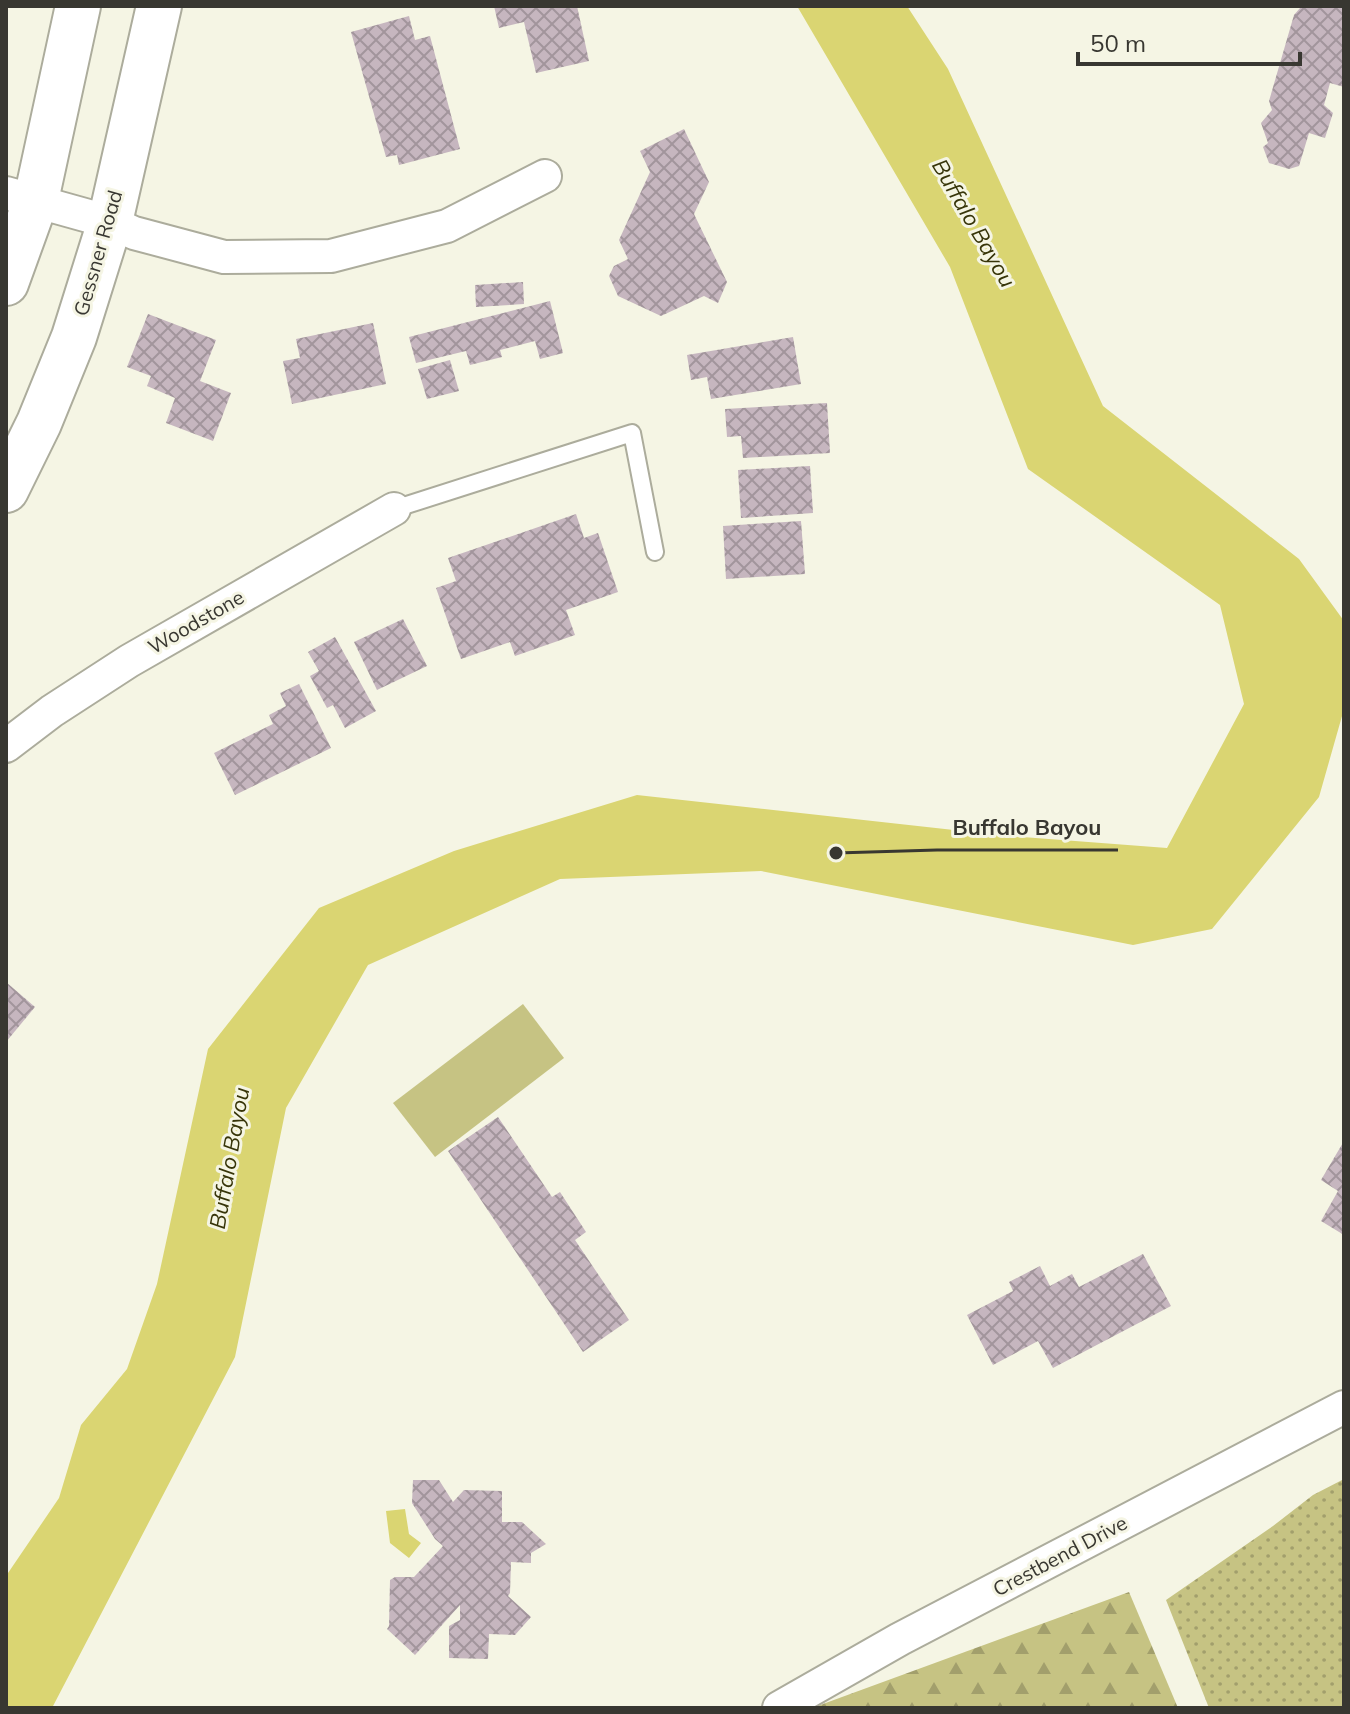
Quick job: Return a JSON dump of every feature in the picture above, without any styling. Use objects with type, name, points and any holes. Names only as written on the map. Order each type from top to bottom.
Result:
[{"type":"main road","points":[[6,283],[21,196],[78,6]]},
{"type":"main road","name":"Gessner Road","points":[[6,490],[39,423],[74,337],[110,222],[159,6]]},
{"type":"street","points":[[21,196],[110,222],[134,233],[224,257],[331,256],[447,226],[545,176]]},
{"type":"street","name":"Woodstone","points":[[6,746],[52,711],[129,661],[394,509]]},
{"type":"street","name":"Crestbend Drive","points":[[779,1708],[900,1639],[1344,1407]]},
{"type":"lane","points":[[394,509],[632,433],[655,552]]},
{"type":"green space","points":[[523,1004],[564,1058],[435,1157],[393,1103]]},
{"type":"green space","points":[[1344,1479],[1344,1708],[1209,1708],[1166,1600],[1313,1495]]},
{"type":"green space","points":[[1129,1592],[1178,1708],[812,1708]]},
{"type":"water","points":[[797,6],[907,6],[948,69],[1103,406],[1299,559],[1344,621],[1344,709],[1319,797],[1212,929],[1133,945],[761,871],[560,879],[368,965],[286,1108],[235,1357],[52,1708],[6,1708],[6,1576],[59,1498],[81,1425],[127,1369],[157,1284],[208,1049],[319,908],[454,851],[637,795],[1008,836],[1167,848],[1244,704],[1220,605],[1028,469],[950,267]]},
{"type":"water","points":[[405,1509],[409,1534],[421,1543],[409,1558],[390,1543],[386,1511]]},
{"type":"building","points":[[494,6],[577,6],[589,61],[536,73],[524,22],[499,28]]},
{"type":"building","points":[[1300,6],[1344,6],[1344,87],[1330,83],[1324,105],[1333,113],[1325,138],[1309,133],[1299,166],[1289,169],[1269,163],[1263,147],[1268,143],[1261,123],[1272,110],[1269,101],[1294,15]]},
{"type":"building","points":[[409,16],[415,40],[430,36],[460,149],[399,165],[397,155],[386,157],[351,32]]},
{"type":"building","points":[[684,129],[709,182],[694,214],[727,282],[718,303],[704,296],[661,316],[618,296],[609,276],[614,266],[628,259],[619,240],[650,172],[640,151]]},
{"type":"building","points":[[523,282],[524,304],[476,307],[475,285]]},
{"type":"building","points":[[550,301],[563,353],[540,359],[535,341],[500,350],[502,357],[470,365],[466,351],[416,363],[409,337]]},
{"type":"building","points":[[148,314],[216,340],[200,381],[231,393],[213,441],[166,423],[175,398],[147,386],[151,376],[127,367]]},
{"type":"building","points":[[373,323],[386,384],[292,404],[283,361],[300,358],[296,339]]},
{"type":"building","points":[[793,337],[801,384],[711,399],[707,377],[691,380],[687,355]]},
{"type":"building","points":[[450,360],[459,391],[427,399],[418,369]]},
{"type":"building","points":[[827,403],[830,453],[743,458],[741,436],[727,437],[725,409]]},
{"type":"building","points":[[810,466],[813,513],[741,518],[738,470]]},
{"type":"building","points":[[576,514],[584,538],[598,533],[618,592],[566,610],[575,635],[515,656],[510,642],[461,659],[436,588],[456,581],[448,558]]},
{"type":"building","points":[[801,521],[805,574],[726,579],[723,526]]},
{"type":"building","points":[[403,619],[427,666],[377,690],[354,642]]},
{"type":"building","points":[[335,637],[376,711],[345,728],[333,705],[327,708],[310,676],[319,671],[308,652]]},
{"type":"building","points":[[299,684],[331,748],[235,795],[214,753],[273,724],[269,715],[286,706],[280,693]]},
{"type":"building","points":[[6,982],[35,1007],[6,1042]]},
{"type":"building","points":[[498,1117],[552,1197],[560,1192],[586,1232],[575,1240],[629,1320],[583,1352],[448,1151]]},
{"type":"building","points":[[1344,1141],[1344,1235],[1321,1221],[1338,1191],[1321,1180]]},
{"type":"building","points":[[1143,1254],[1171,1306],[1053,1368],[1038,1341],[993,1365],[967,1315],[1013,1291],[1009,1282],[1040,1266],[1050,1286],[1072,1274],[1079,1287]]},
{"type":"building","points":[[413,1480],[439,1480],[453,1502],[464,1490],[502,1491],[502,1522],[522,1522],[546,1544],[531,1553],[531,1563],[511,1562],[508,1596],[531,1617],[515,1635],[489,1634],[488,1659],[449,1658],[449,1626],[460,1620],[460,1605],[415,1655],[387,1629],[390,1580],[414,1577],[443,1546],[412,1503]]},
{"type":"place","name":"Buffalo Bayou","points":[[836,853]]}]
